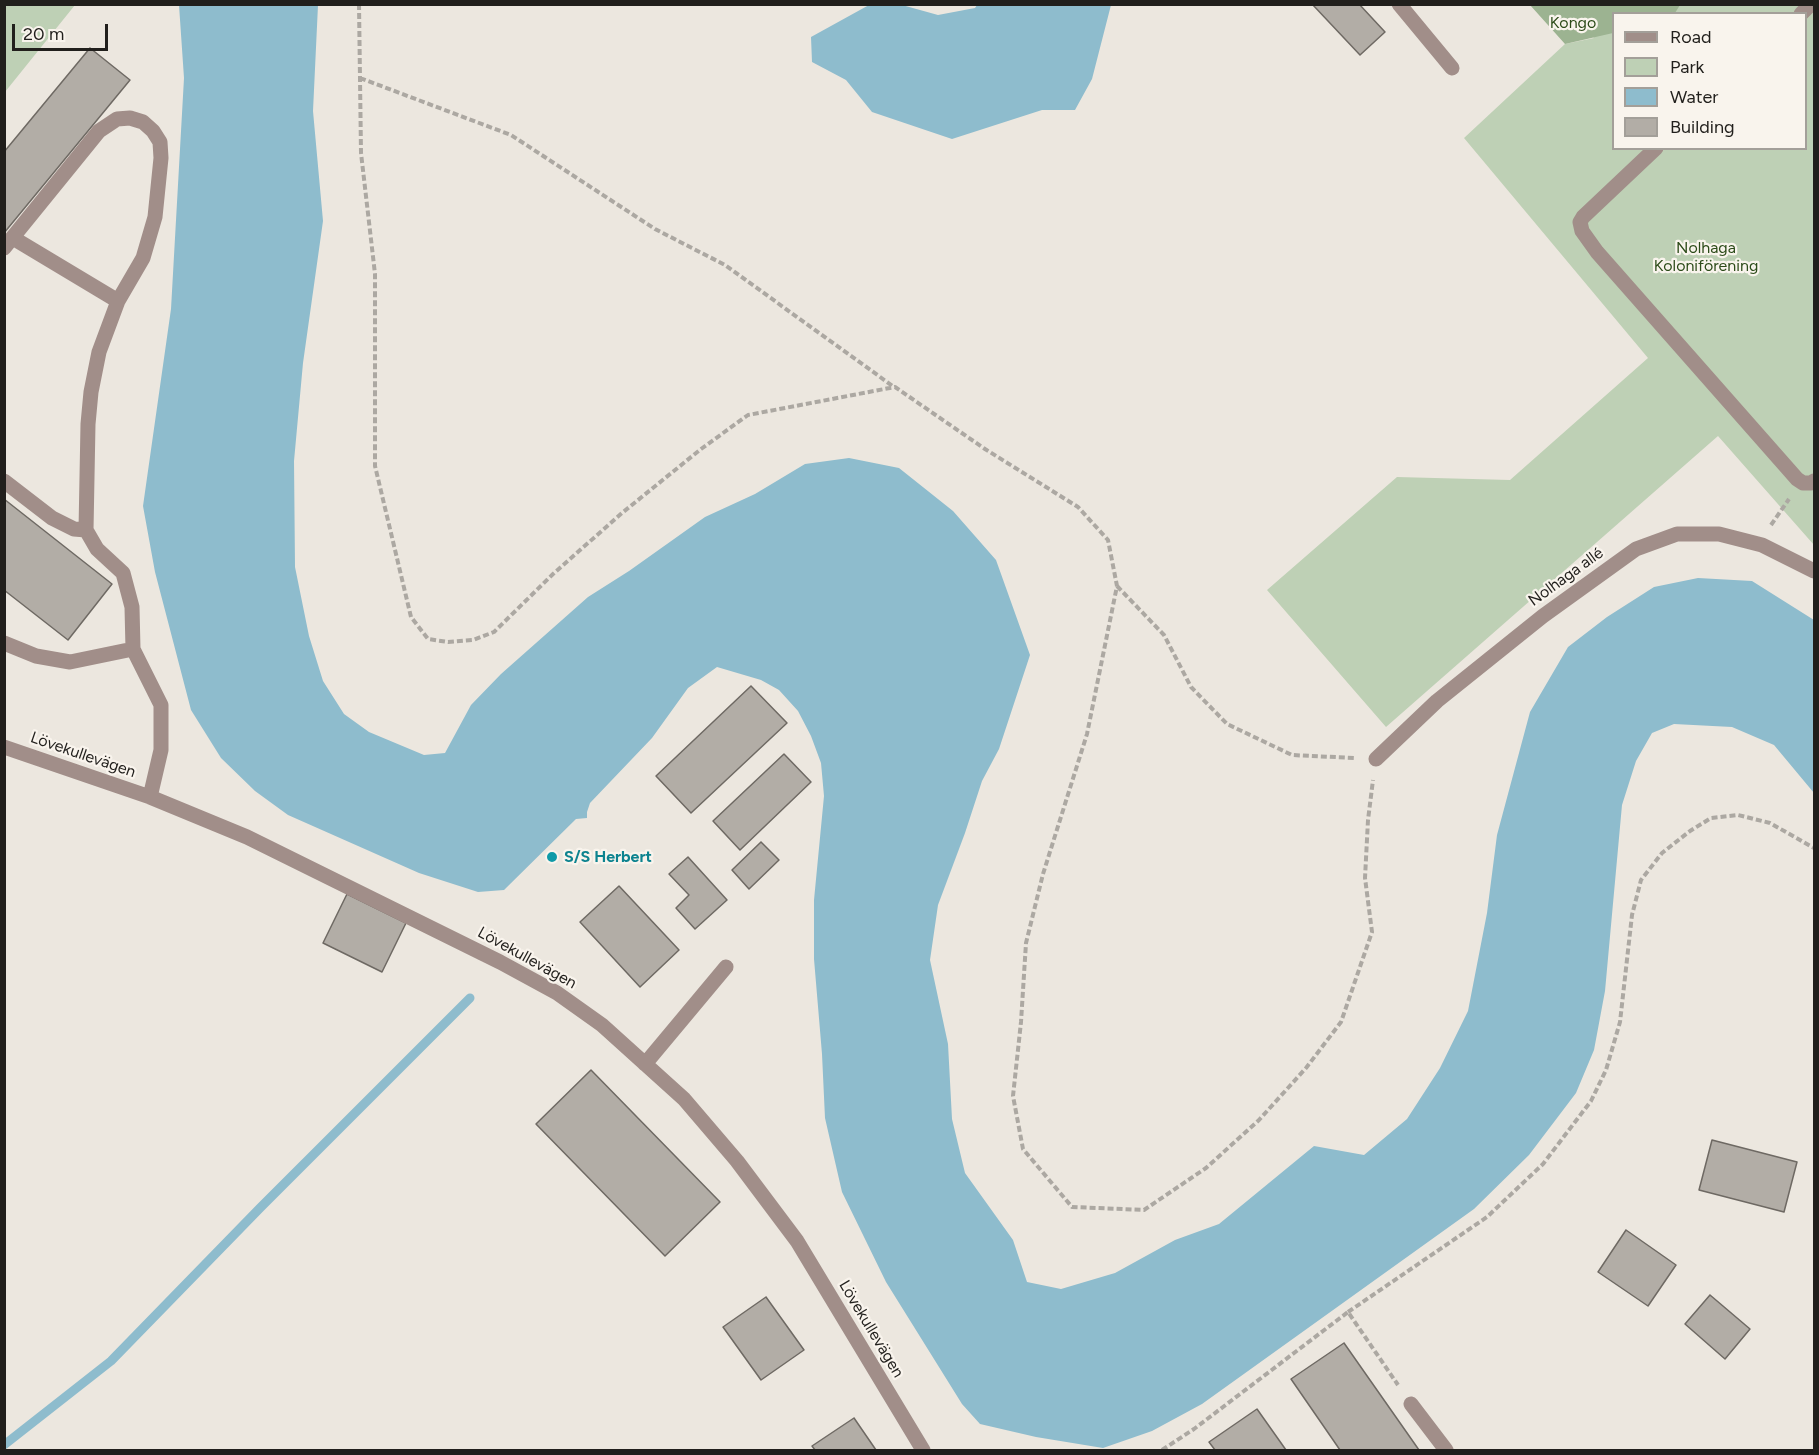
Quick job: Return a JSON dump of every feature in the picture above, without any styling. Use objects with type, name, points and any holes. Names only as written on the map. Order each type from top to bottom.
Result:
[{"type":"street","points":[[1399,4],[1452,68]]},
{"type":"street","points":[[118,301],[9,243],[99,131],[117,119],[130,118],[153,130],[160,142],[161,158],[155,217],[143,258],[118,301],[99,352],[91,392],[88,424],[86,530],[97,549],[123,573],[132,607],[133,649],[160,705],[161,750],[150,797]]},
{"type":"street","points":[[1654,150],[1583,216],[1580,222],[1582,231],[1597,252],[1797,479],[1809,482]]},
{"type":"street","points":[[4,481],[52,518],[74,528],[86,530]]},
{"type":"street","name":"Nolhaga allé","points":[[1376,759],[1437,701],[1543,616],[1636,549],[1677,534],[1719,534],[1762,545],[1815,571]]},
{"type":"street","points":[[4,643],[36,656],[70,662],[133,649]]},
{"type":"street","name":"Lövekullevägen","points":[[4,747],[150,797],[247,837],[500,962],[557,993],[602,1025],[692,1108],[737,1161],[797,1241],[923,1450]]},
{"type":"street","points":[[645,1064],[726,967]]},
{"type":"street","points":[[1412,1404],[1446,1450]]},
{"type":"path","points":[[359,4],[361,153],[375,274],[375,466],[411,616],[429,639],[448,642],[473,640],[494,632],[553,574],[622,513],[701,449],[748,415],[895,387]]},
{"type":"path","points":[[360,78],[511,135],[655,229],[725,265],[976,444],[1078,507],[1108,540],[1117,586],[1088,734],[1043,874],[1026,943],[1013,1096],[1023,1149],[1072,1207],[1144,1210],[1206,1168],[1259,1120],[1306,1068],[1341,1022],[1372,932],[1365,878],[1368,820],[1376,759],[1292,755],[1227,724],[1191,687],[1164,635],[1117,586]]},
{"type":"path","points":[[1762,545],[1771,523],[1809,482]]},
{"type":"path","points":[[1162,1450],[1194,1429],[1348,1312],[1487,1217],[1543,1164],[1591,1101],[1606,1070],[1620,1022],[1632,915],[1641,880],[1662,853],[1689,831],[1711,818],[1738,815],[1770,823],[1815,848]]},
{"type":"path","points":[[1348,1312],[1412,1404]]},
{"type":"green space","points":[[4,5],[75,5],[5,92]]},
{"type":"green space","name":"Kongo","points":[[1530,5],[1680,5],[1676,12],[1612,12],[1612,33],[1565,44]]},
{"type":"green space","name":"Nolhaga Koloniförening","points":[[1565,5],[1814,5],[1814,545],[1718,436],[1386,727],[1267,590],[1397,477],[1510,480],[1648,358],[1464,138],[1565,44],[1594,38]]},
{"type":"water","points":[[179,5],[318,5],[313,111],[323,221],[303,363],[294,461],[295,567],[309,636],[323,681],[344,714],[369,732],[424,755],[445,753],[471,705],[501,674],[588,597],[705,517],[755,494],[805,464],[849,458],[899,468],[953,511],[996,560],[1030,655],[999,749],[982,781],[938,905],[930,960],[948,1044],[952,1119],[965,1173],[1013,1240],[1027,1282],[1061,1289],[1115,1273],[1175,1240],[1219,1224],[1314,1146],[1364,1155],[1407,1119],[1440,1068],[1468,1011],[1487,913],[1497,835],[1530,712],[1568,647],[1607,617],[1654,587],[1698,578],[1752,581],[1814,620],[1814,793],[1774,745],[1732,727],[1674,724],[1652,733],[1636,761],[1622,805],[1605,991],[1594,1050],[1576,1093],[1529,1155],[1474,1209],[1202,1404],[1152,1431],[1103,1448],[1036,1437],[980,1424],[962,1404],[886,1282],[842,1192],[825,1118],[814,959],[814,900],[824,796],[821,763],[798,711],[779,690],[761,680],[717,667],[688,688],[652,738],[590,803],[587,818],[576,819],[504,890],[478,892],[419,873],[288,815],[255,791],[221,758],[191,710],[155,572],[143,506],[171,309],[184,78]]},
{"type":"water","points":[[869,5],[902,5],[938,15],[975,8],[977,5],[1111,5],[1092,79],[1075,110],[1042,110],[952,139],[872,112],[846,80],[812,62],[811,37]]},
{"type":"building","points":[[1312,4],[1359,4],[1385,32],[1360,55]]},
{"type":"building","points":[[90,48],[130,80],[4,233],[4,152]]},
{"type":"building","points":[[4,499],[112,584],[68,640],[4,590]]},
{"type":"building","points":[[751,686],[787,723],[691,813],[656,776]]},
{"type":"building","points":[[784,754],[811,782],[740,850],[713,821]]},
{"type":"building","points":[[761,842],[779,860],[749,889],[732,870]]},
{"type":"building","points":[[688,857],[727,900],[695,929],[676,908],[689,895],[669,874]]},
{"type":"building","points":[[619,886],[679,950],[640,987],[580,922]]},
{"type":"building","points":[[347,894],[406,923],[382,972],[323,943]]},
{"type":"building","points":[[591,1070],[720,1202],[665,1256],[536,1124]]},
{"type":"building","points":[[1712,1140],[1797,1162],[1784,1212],[1699,1190]]},
{"type":"building","points":[[1626,1230],[1676,1265],[1648,1306],[1598,1272]]},
{"type":"building","points":[[1710,1295],[1750,1329],[1725,1359],[1685,1324]]},
{"type":"building","points":[[766,1297],[804,1350],[761,1380],[723,1327]]},
{"type":"building","points":[[1344,1343],[1419,1450],[1340,1450],[1291,1379]]},
{"type":"building","points":[[1257,1409],[1286,1450],[1215,1450],[1209,1442]]},
{"type":"building","points":[[854,1418],[876,1450],[815,1450],[812,1446]]},
{"type":"waterway","points":[[4,1445],[111,1361],[470,998]]},
{"type":"place","name":"S/S Herbert","points":[[552,857]]}]
